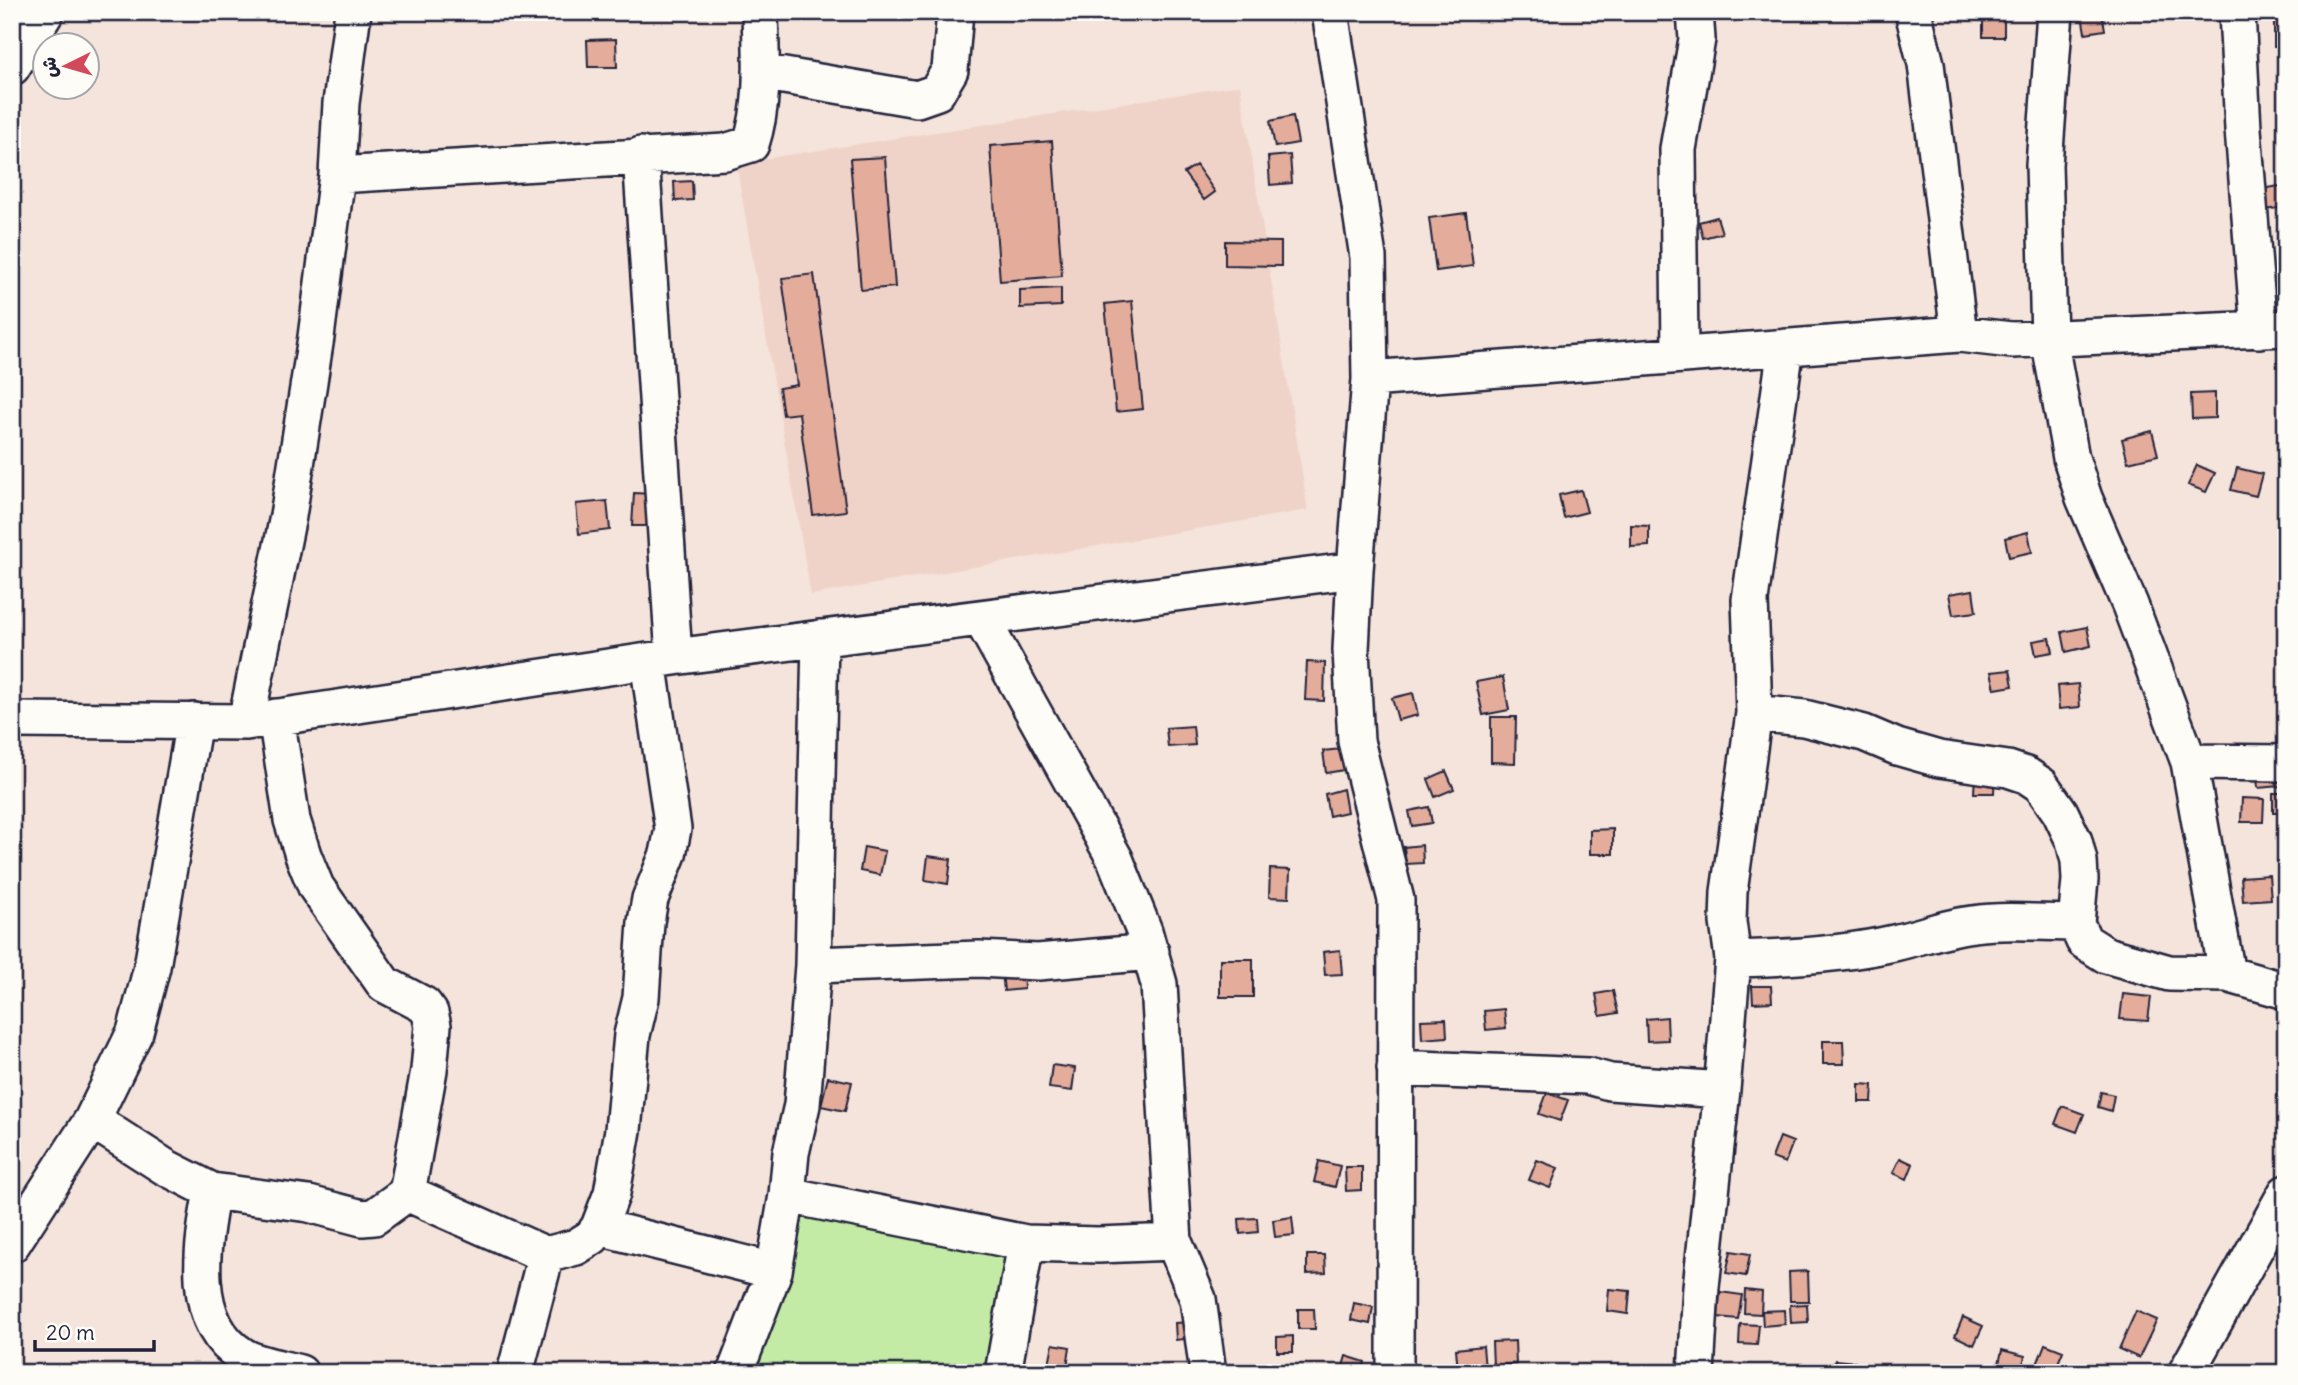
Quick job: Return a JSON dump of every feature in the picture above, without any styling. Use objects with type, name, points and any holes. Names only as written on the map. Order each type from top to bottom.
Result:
[{"type":"street","points":[[12,68],[46,12]]},
{"type":"street","points":[[92,1120],[165,1167],[212,1191],[310,1204],[362,1219],[374,1217],[407,1193],[429,1070],[433,1026],[430,1013],[424,1005],[383,984],[316,887],[261,719],[288,516],[316,337],[337,175],[341,103],[353,12]]},
{"type":"street","points":[[337,175],[725,152],[751,144],[759,120],[760,12]]},
{"type":"street","points":[[761,72],[917,99],[937,92],[950,70],[955,12]]},
{"type":"street","points":[[1330,12],[1368,257],[1370,379],[1351,650],[1356,741],[1395,900],[1395,1373]]},
{"type":"street","points":[[1680,355],[1678,149],[1697,39],[1695,12]]},
{"type":"street","points":[[1913,12],[1926,64],[1959,334]]},
{"type":"street","points":[[2055,12],[2044,165],[2049,338],[2071,458],[2084,498],[2130,605],[2189,762],[2227,974]]},
{"type":"street","points":[[1370,379],[1959,334],[2011,340],[2272,329],[2243,129],[2237,12]]},
{"type":"street","points":[[407,1193],[546,1255],[576,1247],[592,1237],[599,1227],[612,1193],[623,1129],[632,1035],[641,998],[646,922],[650,899],[668,854],[673,829],[661,659],[641,155]]},
{"type":"street","points":[[1696,1373],[1701,1287],[1733,959],[1728,922],[1729,892],[1754,713],[1750,600],[1786,346]]},
{"type":"street","points":[[12,720],[261,719],[661,659],[1355,569]]},
{"type":"street","points":[[981,618],[1115,859],[1151,952],[1159,984],[1174,1242],[1198,1299],[1208,1373]]},
{"type":"street","points":[[735,1373],[774,1271],[791,1153],[802,1105],[813,965],[820,638]]},
{"type":"street","points":[[1754,713],[1804,718],[1864,733],[1898,747],[1940,759],[2008,769],[2026,775],[2041,785],[2060,812],[2074,841],[2080,880],[2076,923],[2084,942],[2106,955],[2169,973],[2227,974],[2286,991]]},
{"type":"street","points":[[12,1244],[92,1120],[135,1032],[152,967],[194,721]]},
{"type":"street","points":[[2189,762],[2286,763]]},
{"type":"street","points":[[1733,959],[1780,958],[1862,949],[1975,923],[2076,923]]},
{"type":"street","points":[[813,965],[979,958],[1038,962],[1151,952]]},
{"type":"street","points":[[1395,1068],[1588,1076],[1610,1082],[1722,1090]]},
{"type":"street","points":[[212,1191],[204,1240],[203,1285],[209,1315],[222,1341],[245,1357],[300,1373]]},
{"type":"street","points":[[2186,1373],[2286,1193]]},
{"type":"street","points":[[787,1195],[1026,1243],[1098,1245],[1174,1242]]},
{"type":"street","points":[[599,1227],[774,1271]]},
{"type":"street","points":[[1003,1373],[1026,1243]]},
{"type":"street","points":[[515,1373],[546,1255]]},
{"type":"shaded area","points":[[1240,85],[1308,510],[811,595],[736,163]]},
{"type":"green space","points":[[798,1209],[1015,1256],[989,1373],[755,1373]]},
{"type":"building","points":[[2102,12],[2105,30],[2085,33],[2082,15]]},
{"type":"building","points":[[1983,13],[2004,13],[2004,37],[1983,37]]},
{"type":"building","points":[[2274,19],[2286,19],[2286,47],[2274,47]]},
{"type":"building","points":[[616,39],[617,67],[588,67],[587,40]]},
{"type":"building","points":[[1293,116],[1298,143],[1275,147],[1270,121]]},
{"type":"building","points":[[1052,141],[1062,276],[1000,281],[990,146]]},
{"type":"building","points":[[1290,155],[1292,183],[1270,185],[1268,157]]},
{"type":"building","points":[[885,157],[895,287],[861,290],[850,159]]},
{"type":"building","points":[[1196,165],[1215,192],[1204,200],[1184,173]]},
{"type":"building","points":[[692,181],[693,200],[675,201],[674,182]]},
{"type":"building","points":[[2286,185],[2286,207],[2265,210],[2261,189]]},
{"type":"building","points":[[1466,213],[1473,266],[1436,271],[1429,218]]},
{"type":"building","points":[[1717,217],[1722,233],[1703,238],[1699,222]]},
{"type":"building","points":[[1225,241],[1281,242],[1281,266],[1225,265]]},
{"type":"building","points":[[814,274],[846,511],[813,515],[799,413],[783,415],[779,388],[797,385],[782,278]]},
{"type":"building","points":[[1061,288],[1061,306],[1020,308],[1020,290]]},
{"type":"building","points":[[1132,301],[1143,409],[1116,412],[1105,304]]},
{"type":"building","points":[[2215,393],[2215,418],[2192,419],[2191,394]]},
{"type":"building","points":[[2152,431],[2158,455],[2128,462],[2122,439]]},
{"type":"building","points":[[2197,465],[2215,473],[2206,492],[2188,485]]},
{"type":"building","points":[[2237,468],[2262,474],[2256,496],[2231,490]]},
{"type":"building","points":[[1581,490],[1587,512],[1564,518],[1559,495]]},
{"type":"building","points":[[634,493],[652,494],[652,526],[632,526]]},
{"type":"building","points":[[607,501],[610,530],[579,534],[576,504]]},
{"type":"building","points":[[1631,525],[1649,526],[1649,546],[1631,547]]},
{"type":"building","points":[[2028,532],[2032,552],[2009,557],[2005,538]]},
{"type":"building","points":[[1973,590],[1976,612],[1953,615],[1949,594]]},
{"type":"building","points":[[2087,627],[2091,646],[2066,652],[2062,632]]},
{"type":"building","points":[[2050,638],[2053,652],[2036,655],[2033,641]]},
{"type":"building","points":[[1307,662],[1325,663],[1324,701],[1305,700]]},
{"type":"building","points":[[2010,670],[2013,686],[1995,689],[1991,672]]},
{"type":"building","points":[[1503,677],[1509,710],[1483,715],[1476,682]]},
{"type":"building","points":[[2078,684],[2080,707],[2059,709],[2057,686]]},
{"type":"building","points":[[1413,693],[1418,715],[1398,720],[1392,698]]},
{"type":"building","points":[[1491,717],[1516,717],[1515,763],[1491,762]]},
{"type":"building","points":[[1193,726],[1195,745],[1168,747],[1166,728]]},
{"type":"building","points":[[1341,749],[1344,770],[1326,773],[1323,751]]},
{"type":"building","points":[[2279,766],[2281,786],[2258,788],[2256,768]]},
{"type":"building","points":[[1446,771],[1454,789],[1435,797],[1428,779]]},
{"type":"building","points":[[1975,774],[1995,775],[1994,793],[1974,793]]},
{"type":"building","points":[[1343,789],[1347,812],[1329,816],[1325,794]]},
{"type":"building","points":[[2273,793],[2286,793],[2286,812],[2273,812]]},
{"type":"building","points":[[2242,798],[2264,799],[2263,822],[2241,822]]},
{"type":"building","points":[[1429,807],[1432,823],[1412,826],[1409,811]]},
{"type":"building","points":[[1613,829],[1613,854],[1590,854],[1590,830]]},
{"type":"building","points":[[1422,845],[1423,863],[1406,864],[1404,847]]},
{"type":"building","points":[[864,847],[885,851],[880,875],[860,871]]},
{"type":"building","points":[[928,856],[951,859],[948,884],[925,880]]},
{"type":"building","points":[[1270,869],[1290,870],[1289,898],[1269,897]]},
{"type":"building","points":[[2269,875],[2271,899],[2243,901],[2241,877]]},
{"type":"building","points":[[1340,950],[1342,974],[1325,975],[1323,952]]},
{"type":"building","points":[[1220,959],[1253,959],[1253,997],[1220,997]]},
{"type":"building","points":[[1023,970],[1024,989],[1004,991],[1002,972]]},
{"type":"building","points":[[1752,986],[1771,986],[1772,1002],[1753,1003]]},
{"type":"building","points":[[1613,991],[1618,1013],[1600,1016],[1596,994]]},
{"type":"building","points":[[2123,994],[2151,997],[2148,1021],[2120,1019]]},
{"type":"building","points":[[1504,1009],[1506,1028],[1486,1030],[1484,1011]]},
{"type":"building","points":[[1667,1017],[1668,1040],[1647,1041],[1646,1019]]},
{"type":"building","points":[[1446,1019],[1447,1037],[1422,1039],[1421,1020]]},
{"type":"building","points":[[1823,1041],[1843,1041],[1844,1064],[1823,1064]]},
{"type":"building","points":[[1052,1065],[1075,1068],[1072,1091],[1049,1088]]},
{"type":"building","points":[[828,1077],[852,1082],[845,1111],[821,1106]]},
{"type":"building","points":[[1859,1084],[1873,1085],[1872,1102],[1859,1102]]},
{"type":"building","points":[[2101,1092],[2114,1095],[2111,1111],[2098,1107]]},
{"type":"building","points":[[1547,1093],[1568,1100],[1560,1121],[1539,1114]]},
{"type":"building","points":[[2062,1106],[2084,1114],[2077,1132],[2055,1124]]},
{"type":"building","points":[[1780,1137],[1793,1142],[1785,1163],[1772,1158]]},
{"type":"building","points":[[1900,1158],[1913,1164],[1907,1179],[1893,1173]]},
{"type":"building","points":[[1537,1160],[1558,1168],[1550,1188],[1529,1180]]},
{"type":"building","points":[[1319,1161],[1340,1166],[1335,1187],[1314,1182]]},
{"type":"building","points":[[1345,1167],[1362,1167],[1362,1190],[1346,1191]]},
{"type":"building","points":[[1292,1217],[1294,1235],[1275,1237],[1273,1220]]},
{"type":"building","points":[[1257,1218],[1258,1232],[1240,1234],[1239,1219]]},
{"type":"building","points":[[1731,1251],[1750,1254],[1746,1276],[1726,1273]]},
{"type":"building","points":[[1307,1255],[1325,1255],[1326,1273],[1307,1274]]},
{"type":"building","points":[[1808,1271],[1809,1301],[1790,1301],[1789,1272]]},
{"type":"building","points":[[1609,1289],[1630,1291],[1628,1314],[1607,1311]]},
{"type":"building","points":[[1745,1290],[1762,1292],[1761,1314],[1744,1313]]},
{"type":"building","points":[[1720,1292],[1742,1295],[1738,1319],[1718,1317]]},
{"type":"building","points":[[1354,1303],[1373,1307],[1370,1324],[1351,1320]]},
{"type":"building","points":[[1807,1304],[1808,1322],[1791,1323],[1790,1305]]},
{"type":"building","points":[[1298,1309],[1314,1309],[1315,1329],[1298,1329]]},
{"type":"building","points":[[1784,1310],[1785,1324],[1763,1326],[1762,1311]]},
{"type":"building","points":[[2136,1311],[2157,1320],[2139,1358],[2119,1349]]},
{"type":"building","points":[[1963,1317],[1983,1326],[1974,1345],[1955,1336]]},
{"type":"building","points":[[1191,1322],[1192,1338],[1176,1340],[1175,1323]]},
{"type":"building","points":[[1740,1324],[1759,1325],[1757,1345],[1739,1344]]},
{"type":"building","points":[[1293,1336],[1293,1352],[1277,1352],[1277,1337]]},
{"type":"building","points":[[1515,1341],[1516,1364],[1493,1366],[1492,1342]]},
{"type":"building","points":[[1053,1344],[1070,1347],[1067,1367],[1049,1364]]},
{"type":"building","points":[[2045,1344],[2063,1351],[2054,1373],[2036,1367]]},
{"type":"building","points":[[1483,1346],[1485,1369],[1458,1371],[1456,1349]]},
{"type":"building","points":[[2002,1350],[2025,1356],[2021,1373],[1997,1373]]},
{"type":"building","points":[[1346,1356],[1365,1362],[1362,1373],[1341,1373]]},
{"type":"building","points":[[1835,1360],[1855,1362],[1854,1373],[1833,1373]]}]
